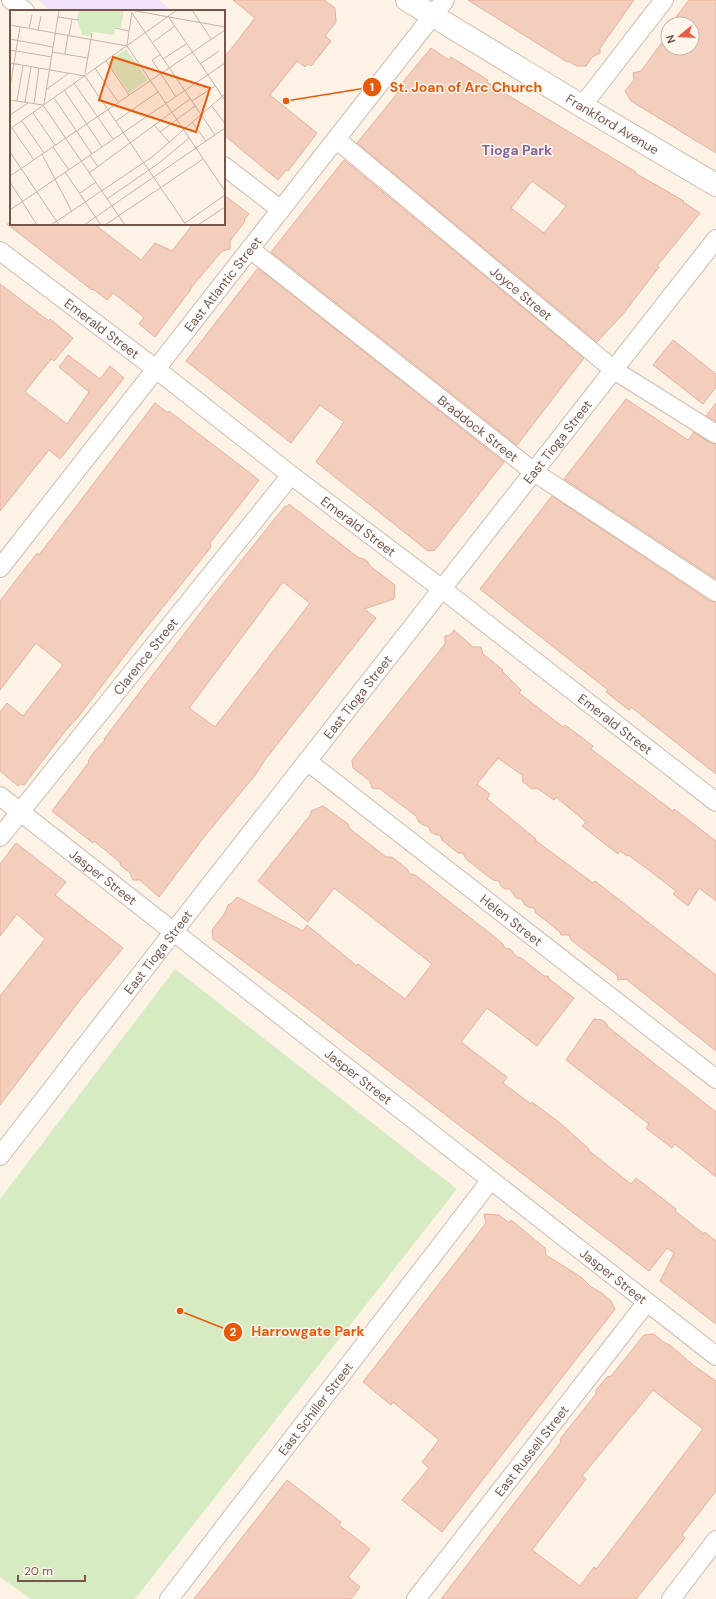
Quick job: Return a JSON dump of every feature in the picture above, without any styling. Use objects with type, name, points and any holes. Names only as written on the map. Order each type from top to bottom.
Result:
[{"type":"main road","name":"Frankford Avenue","points":[[407,0],[439,8],[582,106],[716,185]]},
{"type":"street","points":[[11,0],[24,10]]},
{"type":"street","points":[[582,106],[664,0]]},
{"type":"street","name":"East Atlantic Street","points":[[0,568],[439,8]]},
{"type":"street","name":"Joyce Street","points":[[336,139],[614,370],[716,434]]},
{"type":"street","points":[[225,167],[280,210]]},
{"type":"street","name":"East Tioga Street","points":[[0,1156],[174,931],[716,239]]},
{"type":"street","name":"Braddock Street","points":[[250,249],[534,472],[716,592]]},
{"type":"street","name":"Emerald Street","points":[[0,251],[442,589],[716,802]]},
{"type":"street","name":"Clarence Street","points":[[0,837],[291,475]]},
{"type":"street","name":"Helen Street","points":[[307,761],[716,1079]]},
{"type":"street","name":"Jasper Street","points":[[0,796],[716,1356]]},
{"type":"street","name":"East Schiller Street","points":[[169,1599],[490,1180]]},
{"type":"street","name":"East Russell Street","points":[[416,1599],[647,1302]]},
{"type":"street","points":[[671,1599],[716,1540]]},
{"type":"shaded area","points":[[38,0],[159,0],[171,10],[51,10]]},
{"type":"green space","points":[[175,969],[457,1189],[135,1599],[31,1599],[0,1577],[0,1199]]},
{"type":"building","points":[[233,0],[324,0],[335,8],[336,22],[325,36],[331,41],[311,66],[308,64],[305,67],[297,61],[270,95],[317,133],[288,171],[286,170],[278,180],[225,136],[225,57],[255,18]]},
{"type":"building","points":[[468,0],[634,0],[600,48],[600,53],[592,57],[586,66],[577,66],[568,61],[567,62]]},
{"type":"building","points":[[689,0],[716,0],[716,153],[631,101],[625,91],[634,80],[633,73],[641,71],[660,45],[660,56],[700,56],[700,16],[677,16]]},
{"type":"building","points":[[431,48],[449,60],[451,57],[488,80],[487,82],[514,99],[636,172],[635,173],[684,201],[683,202],[700,213],[657,266],[659,267],[623,314],[597,342],[357,143],[396,95],[404,84],[402,83]],"holes":[[[532,181],[566,206],[544,233],[511,208]]]},
{"type":"building","points":[[344,160],[584,358],[517,445],[271,252]]},
{"type":"building","points":[[225,196],[249,214],[230,241],[230,249],[222,251],[190,289],[155,337],[139,324],[144,317],[113,293],[107,300],[7,224],[95,225],[141,260],[155,243],[172,251],[192,225],[225,225]]},
{"type":"building","points":[[258,268],[504,462],[435,550],[428,551],[316,462],[344,422],[320,405],[291,443],[186,361]]},
{"type":"building","points":[[0,284],[49,321],[50,319],[73,338],[54,361],[51,359],[25,392],[67,424],[89,392],[59,367],[68,355],[100,379],[110,366],[124,378],[60,459],[49,450],[0,511]]},
{"type":"building","points":[[673,340],[716,374],[716,387],[703,404],[653,365]]},
{"type":"building","points":[[626,399],[688,440],[694,432],[710,443],[716,444],[716,579],[564,479]]},
{"type":"building","points":[[155,403],[168,413],[169,411],[259,480],[210,543],[211,547],[138,638],[79,716],[66,730],[24,785],[20,784],[18,786],[0,771],[0,712],[7,703],[23,716],[63,665],[36,643],[0,690],[0,601],[37,553],[39,555]]},
{"type":"building","points":[[716,403],[716,422],[706,416]]},
{"type":"building","points":[[552,496],[710,601],[716,602],[716,774],[631,707],[629,710],[606,692],[608,690],[480,589]]},
{"type":"building","points":[[289,504],[359,558],[368,562],[370,566],[395,585],[394,599],[364,609],[376,618],[264,761],[256,774],[204,837],[159,897],[140,880],[133,880],[130,873],[120,865],[121,863],[94,841],[93,843],[52,811],[89,762],[88,761],[94,752],[105,740],[104,739],[210,600],[285,506],[287,507]],"holes":[[[283,582],[310,603],[215,727],[189,708]]]},
{"type":"building","points":[[454,630],[473,647],[481,647],[483,654],[503,670],[502,671],[521,690],[519,693],[563,727],[565,725],[593,746],[591,749],[673,811],[674,809],[716,841],[716,901],[699,888],[688,906],[673,894],[676,891],[646,868],[620,851],[618,854],[582,826],[586,822],[556,797],[554,800],[537,788],[532,789],[523,782],[522,775],[498,758],[477,784],[490,794],[487,799],[536,839],[535,840],[593,883],[595,881],[716,975],[716,1051],[626,979],[618,980],[617,975],[571,940],[569,935],[561,935],[560,932],[536,913],[534,908],[528,907],[524,904],[522,899],[516,898],[510,889],[505,889],[501,886],[499,881],[493,880],[489,877],[466,859],[463,853],[458,853],[442,840],[440,835],[431,832],[428,826],[419,822],[416,816],[380,789],[372,788],[370,781],[353,768],[352,760],[445,644],[445,636],[450,635]]},
{"type":"building","points":[[323,806],[348,824],[349,828],[386,857],[392,857],[407,869],[410,874],[415,875],[491,934],[502,943],[505,948],[510,949],[517,957],[521,958],[544,976],[548,976],[549,979],[574,998],[537,1046],[487,1008],[461,1042],[507,1077],[503,1083],[560,1123],[589,1149],[588,1150],[631,1184],[636,1178],[676,1209],[675,1211],[704,1234],[705,1232],[716,1241],[716,1324],[660,1281],[674,1253],[667,1248],[649,1271],[295,999],[213,939],[212,930],[225,913],[228,905],[237,897],[303,931],[307,925],[357,966],[358,964],[405,999],[432,964],[334,888],[308,922],[258,881],[311,814],[311,811]]},
{"type":"building","points":[[16,843],[66,882],[55,895],[123,948],[80,1000],[0,1105],[0,996],[45,939],[17,914],[0,936],[0,864]]},
{"type":"building","points":[[594,1019],[602,1020],[606,1023],[608,1027],[716,1112],[716,1177],[675,1144],[672,1148],[646,1128],[649,1124],[566,1060]]},
{"type":"building","points":[[484,1214],[499,1215],[509,1223],[511,1220],[545,1248],[546,1255],[581,1277],[590,1286],[603,1294],[611,1301],[615,1309],[442,1532],[402,1500],[429,1468],[422,1462],[439,1440],[393,1402],[391,1405],[363,1382],[486,1223]]},
{"type":"building","points":[[654,1334],[716,1381],[716,1491],[682,1535],[685,1538],[636,1599],[441,1599],[561,1442],[560,1439],[596,1394],[596,1390],[607,1377],[611,1376],[644,1335]],"holes":[[[653,1390],[703,1429],[608,1554],[596,1569],[594,1567],[580,1586],[532,1550],[586,1479],[582,1476]]]},
{"type":"building","points":[[287,1480],[341,1522],[339,1525],[370,1549],[348,1577],[360,1587],[351,1599],[194,1599]]},
{"type":"place","name":"St. Joan of Arc Church","points":[[286,101]]},
{"type":"place","name":"Harrowgate Park","points":[[180,1311]]},
{"type":"district","name":"Tioga Park","points":[[517,150]]}]
